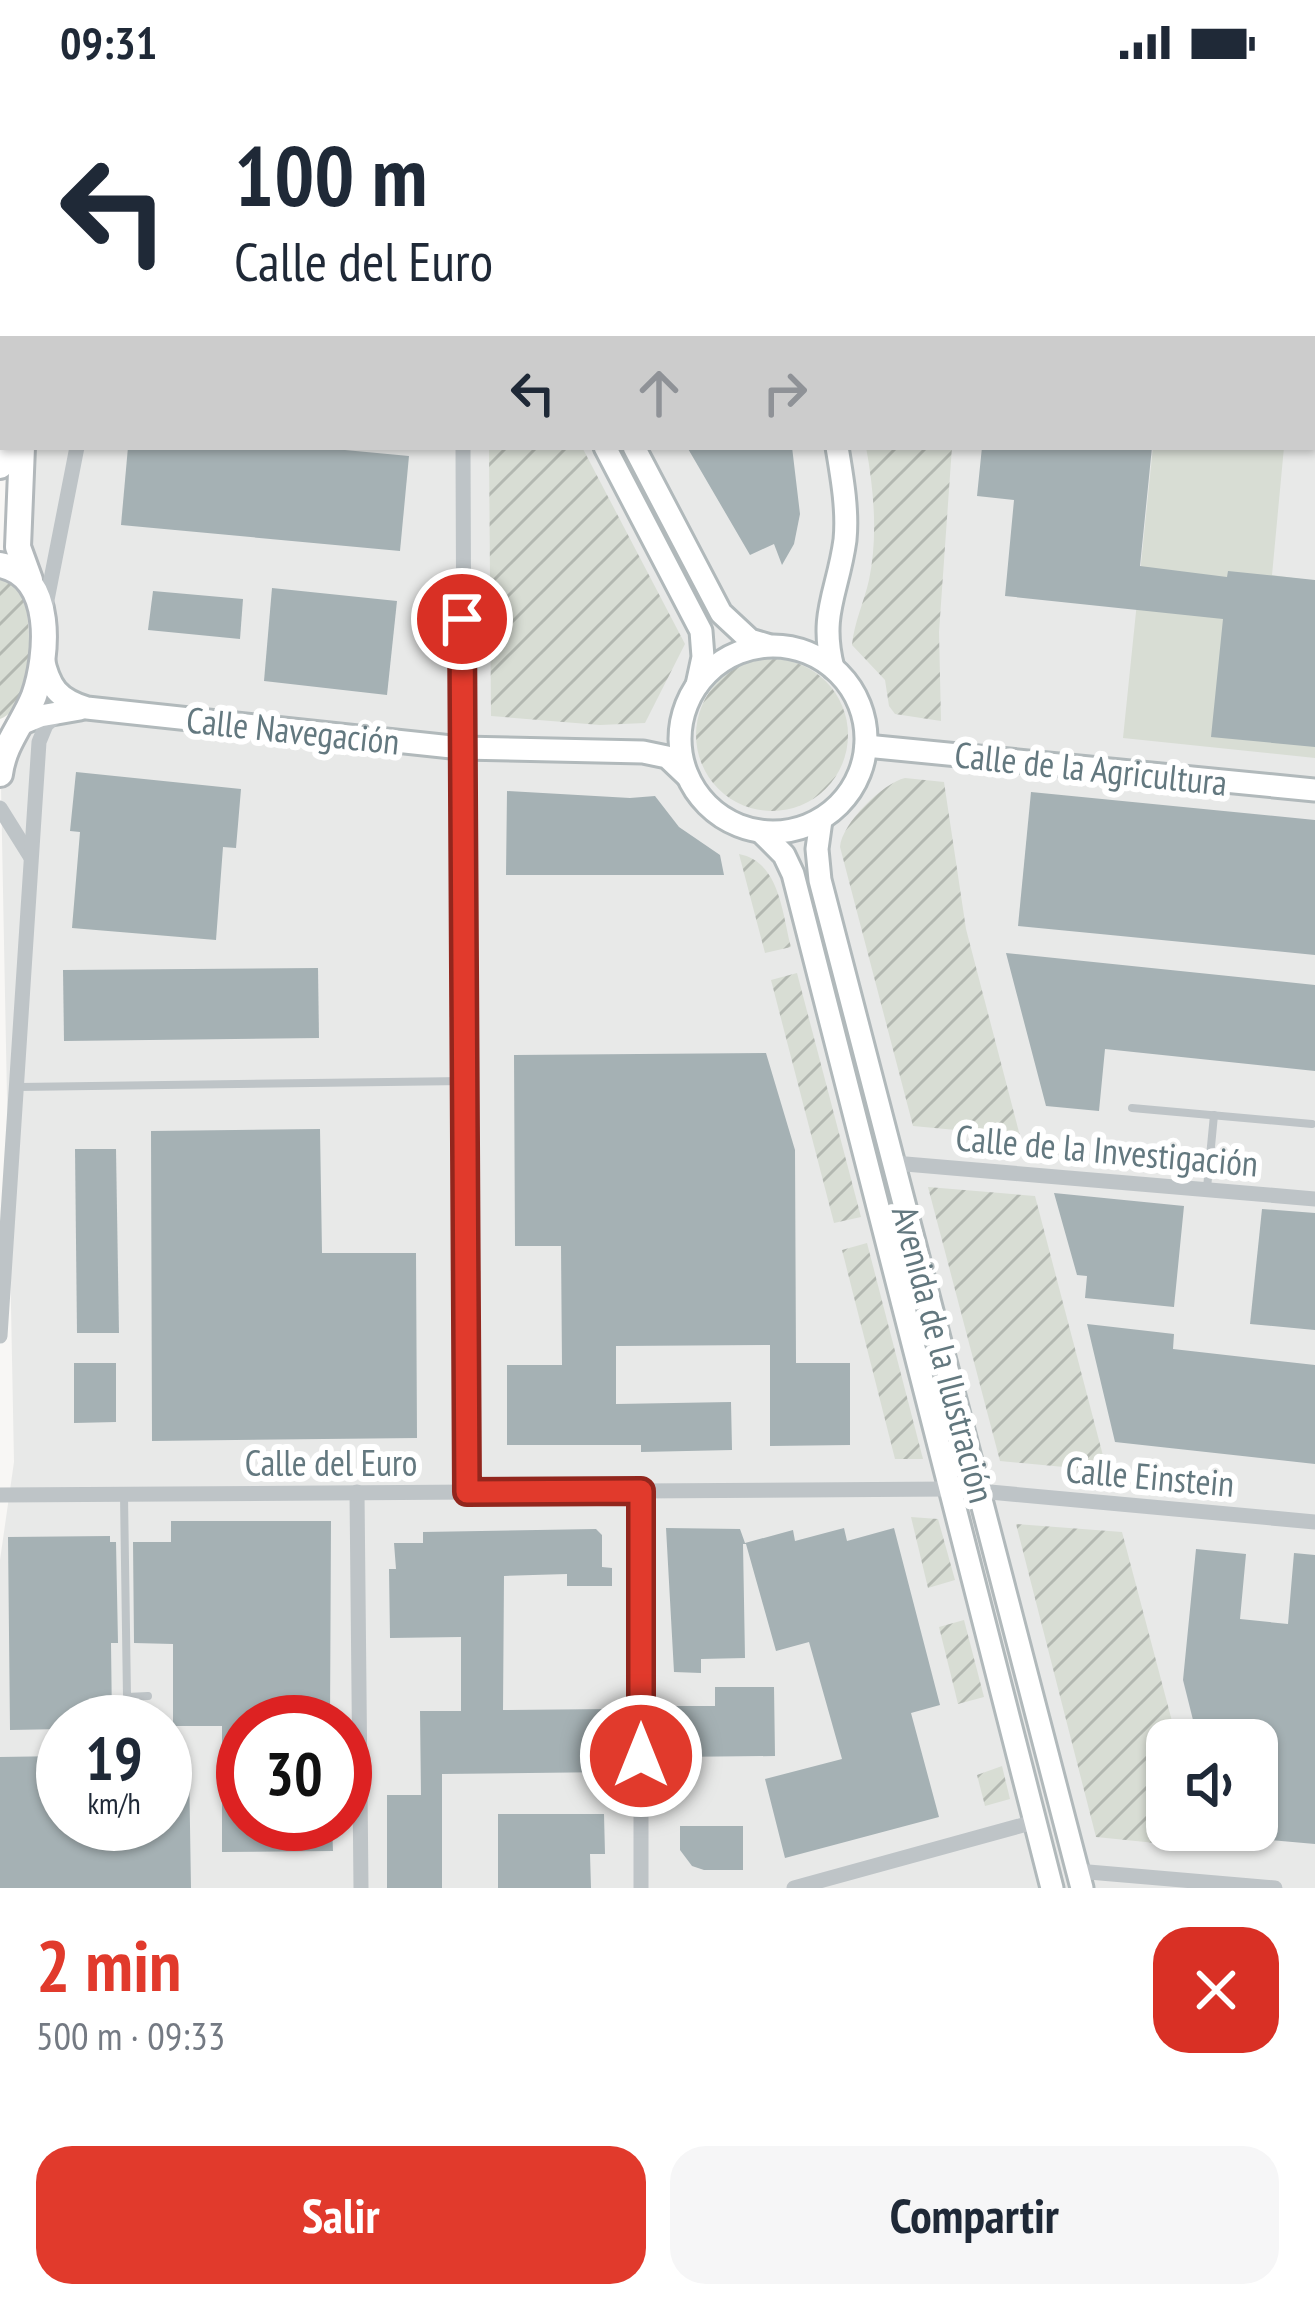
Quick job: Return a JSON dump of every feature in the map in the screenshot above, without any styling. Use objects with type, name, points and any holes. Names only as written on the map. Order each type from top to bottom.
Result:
[{"type":"main road","points":[[0,774],[9,730],[33,698],[42,655],[43,618],[17,547],[22,450]]},
{"type":"main road","points":[[0,565],[20,572],[31,583]]},
{"type":"street","points":[[43,618],[76,450]]},
{"type":"street","points":[[463,450],[467,1492]]},
{"type":"street","points":[[607,450],[701,631],[698,685],[682,721],[665,741],[643,752]]},
{"type":"street","points":[[636,450],[721,613],[750,640],[811,654],[833,668],[852,690],[864,720],[866,746],[855,784],[836,809],[793,831],[762,832],[727,820],[703,801],[687,776],[681,750],[682,721]]},
{"type":"street","points":[[833,668],[826,640],[827,612],[845,536],[837,450]]},
{"type":"street","points":[[698,685],[726,659],[808,634],[827,612]]},
{"type":"street","points":[[42,655],[53,689],[65,701],[87,708]]},
{"type":"street","name":"Calle Navegación","points":[[9,730],[87,708],[461,748],[643,752],[667,758],[687,776]]},
{"type":"street","points":[[0,1336],[39,742],[46,725],[60,712]]},
{"type":"street","name":"Calle de la Agricultura","points":[[866,746],[1315,790]]},
{"type":"street","points":[[0,808],[32,859]]},
{"type":"street","name":"Avenida de la Ilustración","points":[[821,820],[820,880],[1080,1879]]},
{"type":"street","name":"Avenida de la Ilustración","points":[[762,832],[784,855],[793,874],[1052,1888]]},
{"type":"street","name":"Calle de la Investigación","points":[[894,1163],[1315,1199]]},
{"type":"street","name":"Calle del Euro","points":[[0,1495],[951,1489]]},
{"type":"street","points":[[641,1491],[641,1888]]},
{"type":"street","name":"Calle Einstein","points":[[979,1491],[1315,1522]]},
{"type":"street","points":[[357,1492],[361,1888]]},
{"type":"street","points":[[794,1888],[1034,1822]]},
{"type":"street","points":[[1080,1879],[1275,1888]]},
{"type":"lane","points":[[17,1087],[464,1081]]},
{"type":"lane","points":[[1132,1108],[1312,1124]]},
{"type":"lane","points":[[1207,1189],[1214,1115]]},
{"type":"lane","points":[[124,1494],[127,1695]]},
{"type":"shaded area","points":[[24,450],[1315,450],[1315,1888],[0,1888],[0,1560],[14,1462],[1,786],[7,755],[44,654],[20,547]]},
{"type":"shaded area","points":[[489,450],[584,450],[685,644],[645,723],[600,725],[491,716]]},
{"type":"shaded area","points":[[866,450],[952,450],[939,632],[941,721],[895,714],[885,680],[852,645],[869,580],[873,497]]},
{"type":"shaded area","points":[[1153,450],[1284,450],[1272,575],[1315,581],[1315,758],[1123,738]]},
{"type":"shaded area","points":[[0,579],[23,590],[29,641],[20,697],[0,719]]},
{"type":"shaded area","points":[[772,659],[801,665],[826,681],[842,706],[848,735],[842,764],[826,789],[801,805],[772,811],[743,805],[718,789],[702,764],[696,735],[702,706],[718,681],[743,665]]},
{"type":"shaded area","points":[[905,778],[944,782],[966,929],[1020,1136],[913,1126],[840,847],[865,805]]},
{"type":"shaded area","points":[[739,854],[753,859],[771,878],[791,947],[765,953]]},
{"type":"shaded area","points":[[797,973],[861,1217],[834,1223],[771,980]]},
{"type":"shaded area","points":[[928,1187],[1035,1196],[1107,1471],[1000,1461]]},
{"type":"shaded area","points":[[867,1243],[923,1459],[895,1459],[842,1250]]},
{"type":"shaded area","points":[[911,1517],[938,1519],[955,1580],[928,1588]]},
{"type":"shaded area","points":[[1016,1524],[1122,1532],[1171,1719],[1146,1719],[1146,1842],[1096,1837]]},
{"type":"shaded area","points":[[964,1620],[984,1697],[958,1704],[939,1627]]},
{"type":"shaded area","points":[[1002,1766],[1010,1799],[985,1806],[977,1775]]},
{"type":"building","points":[[128,450],[345,450],[409,456],[400,551],[121,525]]},
{"type":"building","points":[[689,450],[792,450],[800,514],[794,544],[782,565],[774,544],[750,555]]},
{"type":"building","points":[[982,450],[1152,450],[1140,566],[1227,577],[1228,571],[1315,580],[1315,747],[1211,737],[1223,619],[1005,596],[1014,500],[977,496]]},
{"type":"building","points":[[272,588],[397,601],[387,695],[264,681]]},
{"type":"building","points":[[153,591],[243,599],[240,639],[148,630]]},
{"type":"building","points":[[76,772],[241,789],[236,848],[223,847],[216,940],[72,928],[80,832],[70,831]]},
{"type":"building","points":[[507,791],[655,796],[679,827],[720,855],[724,875],[506,875]]},
{"type":"building","points":[[1031,792],[1315,820],[1315,955],[1018,926]]},
{"type":"building","points":[[1006,953],[1315,985],[1315,1071],[1105,1049],[1099,1111],[1046,1106]]},
{"type":"building","points":[[318,968],[319,1038],[64,1041],[63,970]]},
{"type":"building","points":[[766,1053],[795,1150],[796,1363],[850,1363],[850,1445],[770,1446],[770,1345],[616,1346],[616,1404],[731,1402],[732,1450],[641,1452],[641,1445],[507,1445],[507,1365],[562,1365],[561,1246],[515,1246],[514,1055]]},
{"type":"building","points":[[320,1129],[322,1253],[416,1253],[417,1438],[152,1441],[151,1131]]},
{"type":"building","points":[[75,1149],[116,1149],[119,1333],[77,1333]]},
{"type":"building","points":[[1054,1193],[1184,1206],[1174,1307],[1085,1298],[1087,1276],[1077,1275]]},
{"type":"building","points":[[1262,1209],[1315,1213],[1315,1330],[1250,1324]]},
{"type":"building","points":[[1087,1324],[1174,1334],[1173,1349],[1315,1365],[1315,1464],[1115,1442]]},
{"type":"building","points":[[74,1363],[116,1363],[116,1422],[74,1423]]},
{"type":"building","points":[[171,1521],[331,1521],[330,1695],[216,1695],[216,1726],[192,1726],[192,1695],[173,1695],[173,1644],[134,1643],[133,1542],[171,1542]]},
{"type":"building","points":[[666,1528],[740,1529],[745,1543],[793,1530],[795,1541],[844,1528],[847,1541],[894,1528],[940,1705],[911,1713],[939,1817],[785,1858],[765,1779],[842,1759],[809,1642],[776,1651],[743,1544],[745,1658],[701,1659],[701,1673],[674,1672]]},
{"type":"building","points":[[596,1529],[602,1535],[602,1567],[612,1568],[612,1586],[567,1586],[567,1574],[504,1576],[503,1710],[611,1709],[612,1772],[442,1774],[442,1888],[387,1888],[387,1795],[421,1795],[420,1711],[461,1711],[461,1637],[390,1638],[389,1569],[396,1569],[394,1543],[423,1543],[423,1532]]},
{"type":"building","points":[[110,1536],[110,1542],[116,1542],[118,1643],[111,1643],[112,1695],[36,1695],[36,1730],[10,1730],[8,1537]]},
{"type":"building","points":[[1196,1549],[1246,1554],[1240,1619],[1288,1624],[1294,1553],[1315,1555],[1315,1844],[1278,1841],[1278,1719],[1193,1719],[1183,1680]]},
{"type":"building","points":[[715,1687],[774,1687],[775,1756],[672,1757],[671,1706],[715,1706]]},
{"type":"building","points":[[36,1756],[36,1851],[190,1851],[191,1888],[0,1888],[0,1757]]},
{"type":"building","points":[[498,1814],[604,1814],[605,1854],[590,1854],[591,1888],[498,1888]]},
{"type":"building","points":[[680,1826],[743,1826],[743,1870],[692,1866],[680,1850]]},
{"type":"route","points":[[462,619],[467,1492],[641,1491],[641,1756]]}]
